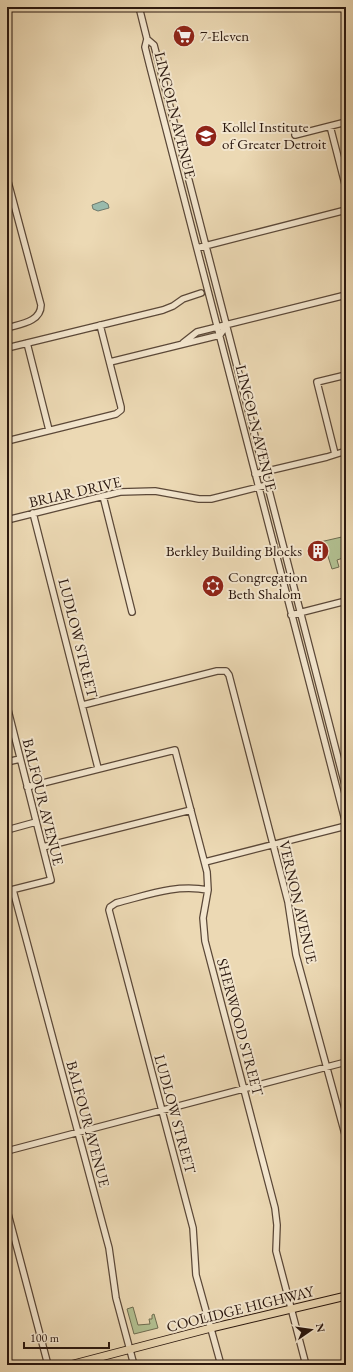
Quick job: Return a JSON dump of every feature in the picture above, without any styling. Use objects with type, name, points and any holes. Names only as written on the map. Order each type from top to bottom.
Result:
[{"type":"main road","name":"COOLIDGE HIGHWAY","points":[[70,1365],[211,1328],[346,1296]]},
{"type":"street","name":"LINCOLN AVENUE","points":[[139,7],[146,38],[145,47],[346,825]]},
{"type":"street","name":"LINCOLN AVENUE","points":[[146,38],[154,45],[227,325],[277,525],[345,778],[346,789]]},
{"type":"street","points":[[295,135],[346,122]]},
{"type":"street","points":[[330,126],[346,188]]},
{"type":"street","points":[[7,178],[41,305],[41,311],[30,321],[7,328]]},
{"type":"street","points":[[197,248],[346,210]]},
{"type":"street","points":[[7,348],[163,310],[173,306],[183,298],[201,294]]},
{"type":"street","points":[[183,343],[197,332],[346,294]]},
{"type":"street","points":[[7,441],[119,412],[121,407],[100,325]]},
{"type":"street","points":[[110,362],[220,335],[227,325]]},
{"type":"street","points":[[27,343],[49,430]]},
{"type":"street","points":[[336,454],[317,382],[346,375]]},
{"type":"street","points":[[255,474],[336,454],[346,450]]},
{"type":"street","name":"BRIAR DRIVE","points":[[7,520],[103,496],[131,491],[155,491],[199,499],[211,499],[267,485]]},
{"type":"street","points":[[103,496],[132,612]]},
{"type":"street","name":"LUDLOW STREET","points":[[33,513],[98,768]]},
{"type":"street","points":[[266,514],[274,513]]},
{"type":"street","points":[[269,527],[277,525]]},
{"type":"street","points":[[282,580],[291,578]]},
{"type":"street","points":[[291,615],[346,601]]},
{"type":"street","name":"VERNON AVENUE","points":[[83,705],[217,671],[226,671],[231,680],[288,902],[296,955],[346,1138]]},
{"type":"street","name":"BALFOUR AVENUE","points":[[7,706],[51,880],[10,890],[109,1248],[116,1298],[134,1365]]},
{"type":"street","name":"SHERWOOD STREET","points":[[98,768],[175,750],[208,881],[208,890],[203,918],[204,941],[275,1208],[277,1225],[276,1251],[306,1365]]},
{"type":"street","points":[[7,762],[20,759]]},
{"type":"street","points":[[27,787],[98,768]]},
{"type":"street","points":[[335,780],[345,778]]},
{"type":"street","points":[[43,847],[191,810]]},
{"type":"street","points":[[7,830],[36,822]]},
{"type":"street","points":[[204,862],[346,825]]},
{"type":"street","name":"LUDLOW STREET","points":[[208,890],[187,888],[173,889],[116,904],[110,907],[109,914],[193,1228],[196,1275],[221,1365]]},
{"type":"street","points":[[7,1151],[346,1062]]},
{"type":"street","points":[[7,1210],[48,1365]]},
{"type":"green space","points":[[346,536],[346,557],[337,560],[339,567],[332,569],[325,547],[321,548],[320,542]]},
{"type":"green space","points":[[133,1307],[138,1325],[150,1324],[149,1319],[152,1319],[152,1315],[154,1314],[158,1328],[134,1334],[127,1309]]},
{"type":"shaded area","points":[[103,201],[108,204],[109,208],[98,211],[93,209],[92,205]]},
{"type":"place","name":"7-Eleven","points":[[184,36]]},
{"type":"place","name":"Kollel Institute of Greater Detroit","points":[[206,136]]},
{"type":"place","name":"Berkley Building Blocks","points":[[318,551]]},
{"type":"place","name":"Congregation Beth Shalom","points":[[213,586]]}]
